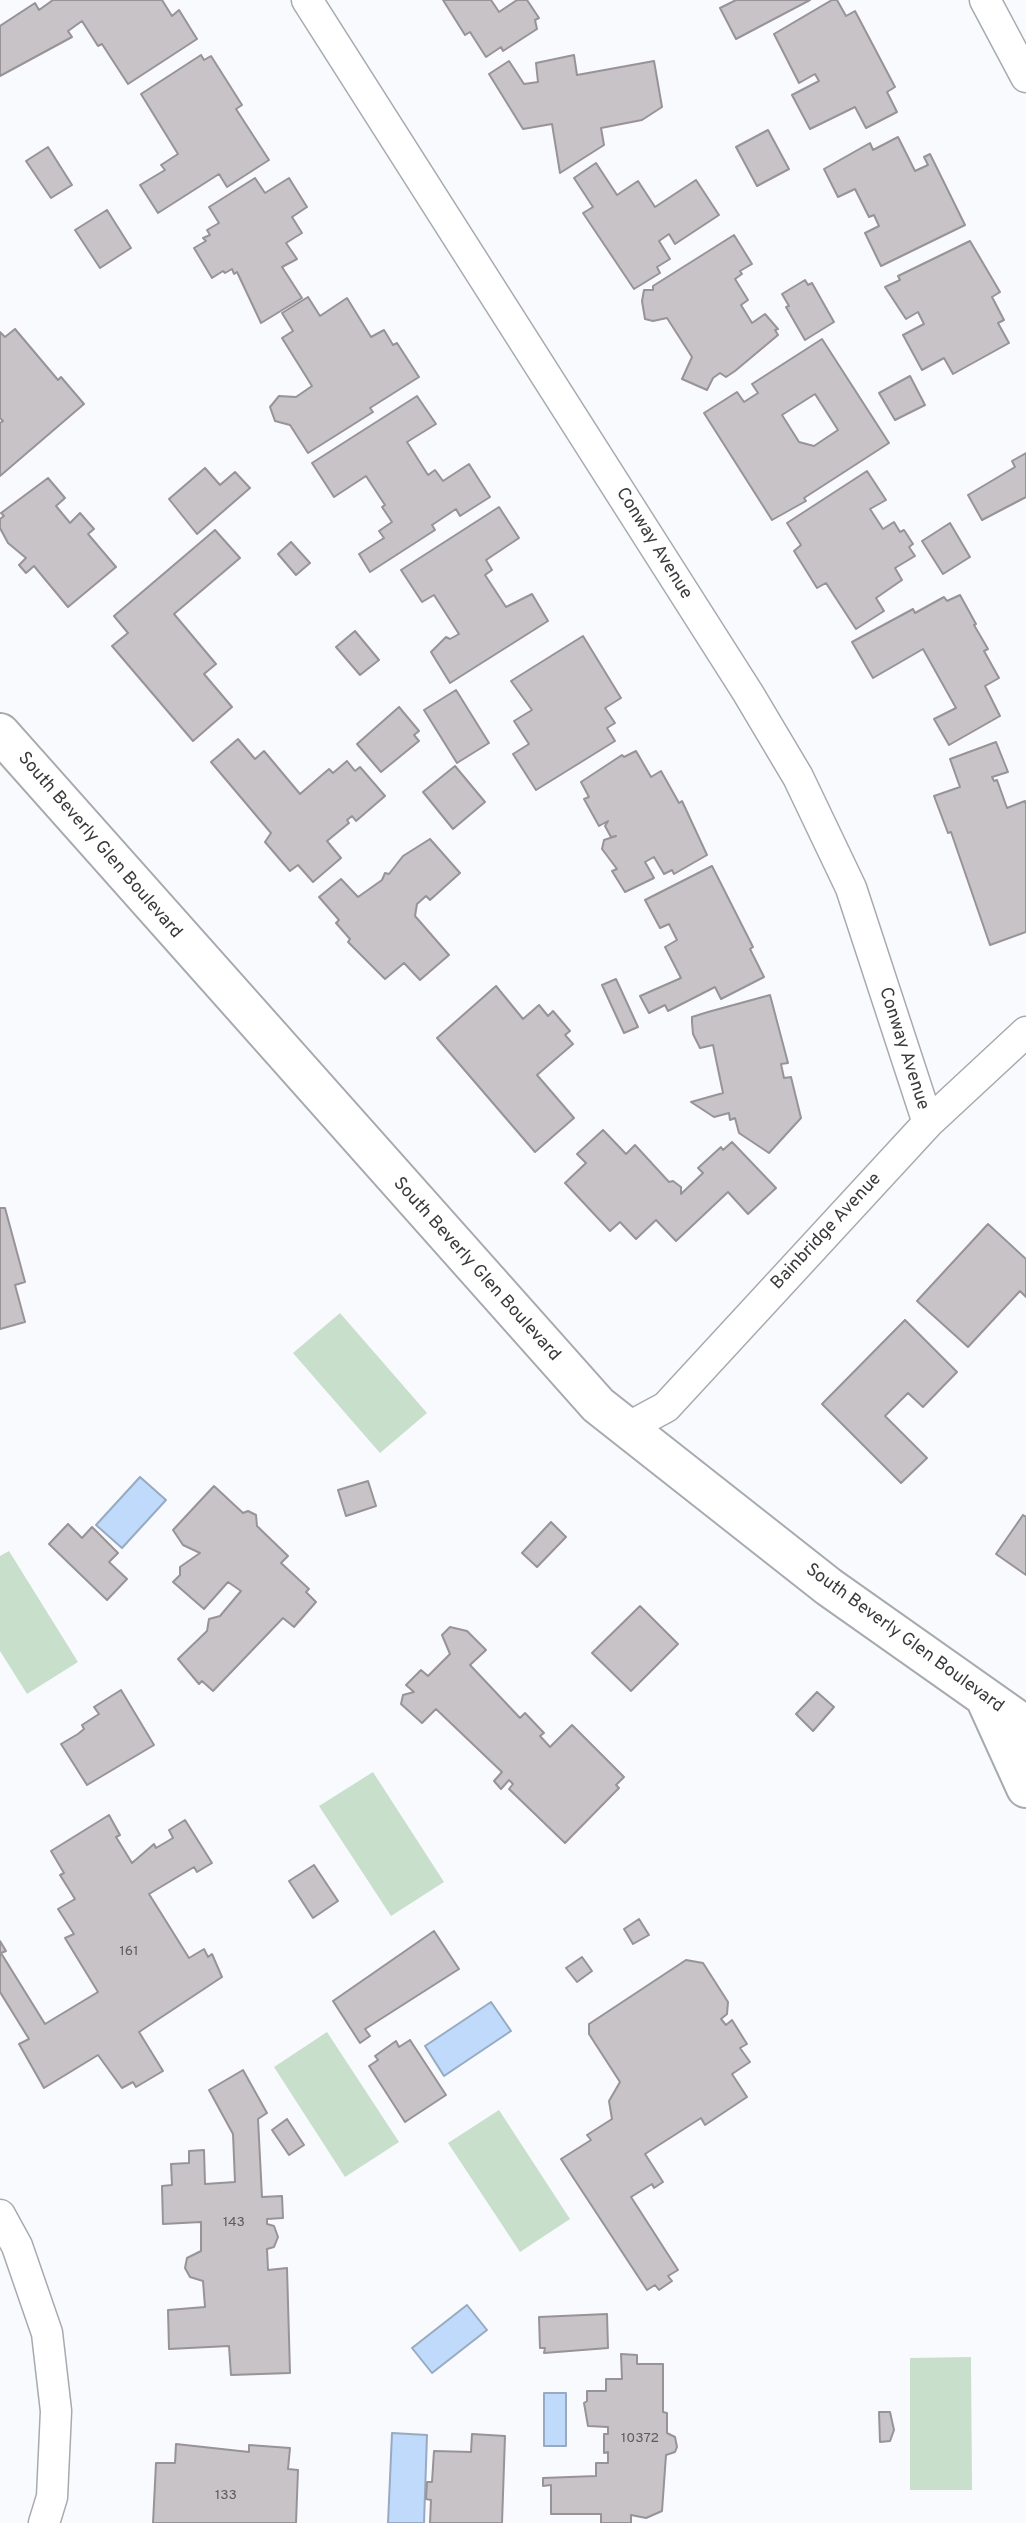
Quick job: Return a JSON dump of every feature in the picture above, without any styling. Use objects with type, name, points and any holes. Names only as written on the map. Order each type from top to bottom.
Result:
[{"type":"main road","name":"South Beverly Glen Boulevard","points":[[0,733],[598,1405],[830,1587],[1026,1727]]},
{"type":"main road","points":[[986,1700],[1026,1788]]},
{"type":"street","name":"Conway Avenue","points":[[307,0],[748,693],[798,777],[851,888],[928,1123]]},
{"type":"street","points":[[985,0],[1026,77]]},
{"type":"street","name":"Bainbridge Avenue","points":[[627,1428],[666,1406],[928,1123],[1026,1031]]},
{"type":"street","points":[[0,2215],[17,2246],[48,2340],[56,2411],[52,2497],[44,2523]]},
{"type":"green space","points":[[340,1313],[427,1413],[380,1453],[293,1353]]},
{"type":"green space","points":[[9,1551],[78,1662],[27,1694],[0,1651],[0,1556]]},
{"type":"green space","points":[[373,1772],[444,1882],[391,1916],[319,1806]]},
{"type":"green space","points":[[327,2032],[399,2142],[345,2177],[274,2067]]},
{"type":"green space","points":[[499,2110],[570,2219],[520,2252],[448,2143]]},
{"type":"green space","points":[[971,2357],[972,2490],[910,2490],[910,2358]]},
{"type":"water","points":[[140,1477],[166,1500],[122,1548],[96,1525]]},
{"type":"water","points":[[491,2002],[511,2031],[444,2076],[425,2046]]},
{"type":"water","points":[[467,2305],[487,2330],[432,2373],[412,2348]]},
{"type":"water","points":[[544,2393],[566,2393],[566,2446],[544,2446]]},
{"type":"water","points":[[392,2433],[427,2435],[424,2523],[388,2523]]},
{"type":"building","points":[[53,0],[162,0],[172,16],[179,10],[197,39],[128,84],[102,44],[98,46],[82,21],[68,31],[72,37],[0,76],[0,26],[35,3],[39,10]]},
{"type":"building","points":[[443,0],[491,0],[499,12],[517,0],[527,0],[539,18],[535,20],[537,29],[503,51],[501,47],[486,57],[470,32],[465,35]]},
{"type":"building","points":[[736,0],[810,0],[736,39],[720,8]]},
{"type":"building","points":[[832,0],[837,0],[846,16],[855,11],[895,87],[887,92],[897,112],[866,128],[855,107],[810,129],[792,95],[819,81],[815,74],[799,83],[774,34]]},
{"type":"building","points":[[201,55],[204,60],[211,56],[242,105],[236,109],[269,160],[227,187],[219,174],[158,213],[140,185],[165,170],[161,165],[178,154],[141,94]]},
{"type":"building","points":[[574,55],[577,75],[654,61],[662,107],[642,120],[601,128],[604,145],[560,173],[552,124],[523,129],[489,74],[509,61],[524,84],[538,82],[536,63]]},
{"type":"building","points":[[768,130],[789,169],[757,186],[736,147]]},
{"type":"building","points":[[898,137],[915,171],[928,165],[924,157],[930,154],[965,225],[881,266],[865,233],[879,226],[874,215],[869,217],[855,189],[838,197],[824,169],[870,143],[873,150]]},
{"type":"building","points":[[48,147],[72,185],[51,198],[26,161]]},
{"type":"building","points":[[596,163],[617,195],[638,181],[655,207],[696,180],[719,215],[675,244],[669,234],[659,241],[670,259],[657,267],[660,273],[634,289],[583,213],[593,207],[574,178]]},
{"type":"building","points":[[255,178],[265,193],[289,178],[307,207],[292,217],[302,233],[286,243],[297,259],[282,267],[302,298],[261,323],[237,272],[234,274],[232,269],[225,273],[223,271],[212,278],[194,248],[206,241],[203,238],[210,235],[207,230],[219,223],[209,207]]},
{"type":"building","points":[[107,210],[131,248],[100,268],[75,230]]},
{"type":"building","points":[[734,235],[752,264],[740,271],[742,274],[735,279],[748,300],[741,305],[752,323],[765,314],[778,329],[775,330],[778,335],[726,377],[720,373],[713,378],[707,390],[682,379],[692,357],[667,318],[653,321],[645,319],[642,301],[644,290],[653,290],[653,286]]},
{"type":"building","points":[[970,241],[1000,292],[992,297],[1004,320],[998,323],[1009,343],[953,374],[944,358],[922,370],[903,335],[924,324],[918,312],[906,319],[885,287],[900,280],[898,276]]},
{"type":"building","points":[[805,280],[808,285],[812,283],[834,322],[805,340],[786,307],[789,306],[782,294]]},
{"type":"building","points":[[308,297],[320,316],[347,298],[371,337],[384,330],[393,345],[397,343],[419,377],[370,408],[373,412],[308,453],[290,425],[275,421],[270,407],[279,396],[296,397],[312,386],[282,338],[293,331],[282,313]]},
{"type":"building","points":[[15,329],[58,380],[61,377],[84,404],[0,476],[0,423],[3,421],[0,418],[0,332],[5,337]]},
{"type":"building","points":[[822,339],[889,443],[804,498],[806,501],[772,520],[704,413],[737,392],[744,402],[758,393],[752,384]],"holes":[[[815,394],[838,430],[814,446],[799,442],[782,415]]]},
{"type":"building","points":[[910,376],[925,405],[895,420],[879,393]]},
{"type":"building","points":[[417,396],[436,424],[407,442],[428,475],[435,470],[443,481],[469,464],[490,497],[460,516],[456,509],[432,525],[435,530],[370,572],[359,554],[384,538],[379,531],[392,522],[382,507],[385,505],[366,476],[334,497],[312,463]]},
{"type":"building","points":[[1026,453],[1026,497],[982,520],[968,495],[1015,467],[1012,461]]},
{"type":"building","points":[[205,468],[220,485],[235,472],[250,488],[197,534],[169,499]]},
{"type":"building","points":[[867,471],[886,500],[870,509],[883,529],[894,522],[900,532],[904,530],[913,544],[909,547],[915,556],[895,568],[902,580],[876,598],[884,611],[856,629],[826,583],[817,588],[794,551],[801,545],[787,523]]},
{"type":"building","points":[[48,478],[65,498],[56,506],[70,523],[80,513],[94,529],[88,534],[116,567],[68,607],[34,566],[26,573],[19,565],[26,558],[8,543],[0,528],[0,519],[4,516],[1,513]]},
{"type":"building","points":[[499,507],[519,538],[486,560],[492,570],[485,575],[506,607],[532,594],[548,621],[450,683],[431,652],[446,637],[450,639],[459,634],[434,595],[422,602],[401,570]]},
{"type":"building","points":[[950,523],[970,557],[943,574],[922,541]]},
{"type":"building","points":[[215,530],[240,558],[174,614],[216,664],[204,674],[232,707],[193,741],[112,646],[128,633],[114,616]]},
{"type":"building","points":[[291,542],[310,563],[296,575],[278,554]]},
{"type":"building","points":[[960,595],[988,649],[984,651],[999,678],[985,686],[1000,716],[949,745],[934,719],[956,708],[923,649],[873,678],[852,642],[913,609],[915,613],[944,597],[947,601]]},
{"type":"building","points":[[355,631],[379,660],[360,675],[336,647]]},
{"type":"building","points":[[583,636],[621,698],[605,708],[615,723],[607,728],[615,741],[536,790],[513,754],[529,744],[514,721],[532,710],[511,681]]},
{"type":"building","points":[[456,690],[489,743],[457,763],[424,710]]},
{"type":"building","points":[[399,707],[419,731],[414,735],[419,741],[381,772],[357,744]]},
{"type":"building","points":[[238,739],[255,759],[264,751],[300,794],[329,769],[333,773],[347,761],[355,771],[360,767],[385,796],[356,821],[352,816],[347,820],[349,823],[327,841],[341,858],[313,882],[298,865],[290,871],[265,842],[271,833],[211,762]]},
{"type":"building","points":[[996,742],[1008,772],[992,777],[994,781],[997,780],[1007,808],[1025,801],[1026,805],[1026,932],[990,945],[951,832],[948,833],[934,796],[960,787],[950,759]]},
{"type":"building","points":[[636,751],[651,777],[661,771],[679,803],[682,801],[707,855],[674,874],[672,870],[664,874],[654,857],[645,862],[654,878],[625,892],[612,871],[617,869],[602,849],[604,840],[616,836],[611,837],[605,826],[608,821],[599,826],[584,799],[589,797],[581,782],[622,755],[624,757]]},
{"type":"building","points":[[455,766],[485,802],[453,829],[423,792]]},
{"type":"building","points":[[430,839],[460,873],[430,900],[426,896],[417,904],[415,916],[449,955],[420,980],[404,963],[385,979],[348,942],[350,939],[336,923],[339,920],[319,897],[341,879],[358,897],[382,880],[385,873],[389,874],[403,856]]},
{"type":"building","points":[[712,866],[753,947],[750,949],[764,977],[721,999],[715,987],[668,1011],[665,1005],[649,1013],[640,996],[681,978],[665,947],[677,940],[669,924],[660,928],[645,900]]},
{"type":"building","points":[[616,979],[638,1027],[624,1033],[602,985]]},
{"type":"building","points":[[496,986],[523,1019],[539,1005],[548,1016],[553,1011],[570,1031],[565,1035],[573,1044],[537,1075],[574,1118],[535,1152],[437,1038]]},
{"type":"building","points":[[770,995],[788,1063],[781,1064],[784,1078],[791,1077],[801,1118],[769,1153],[739,1133],[735,1118],[730,1120],[729,1113],[714,1117],[691,1102],[723,1093],[713,1045],[700,1048],[693,1034],[692,1017]]},
{"type":"building","points":[[603,1130],[626,1154],[635,1145],[669,1182],[673,1181],[681,1187],[681,1194],[703,1173],[698,1168],[721,1147],[723,1150],[732,1142],[776,1188],[748,1214],[728,1192],[676,1241],[656,1220],[636,1239],[620,1222],[610,1231],[565,1183],[586,1163],[577,1154]]},
{"type":"building","points":[[0,1208],[5,1208],[25,1282],[15,1285],[25,1322],[0,1329]]},
{"type":"building","points":[[988,1224],[1026,1259],[1026,1297],[1020,1291],[968,1347],[917,1301]]},
{"type":"building","points":[[905,1320],[957,1372],[923,1407],[908,1393],[885,1416],[927,1458],[901,1483],[822,1404]]},
{"type":"building","points":[[368,1481],[376,1506],[346,1516],[338,1490]]},
{"type":"building","points":[[214,1486],[243,1513],[248,1511],[256,1515],[257,1526],[288,1556],[281,1563],[309,1589],[306,1592],[316,1602],[294,1627],[283,1618],[213,1691],[202,1681],[199,1684],[178,1659],[207,1631],[209,1619],[220,1616],[241,1591],[228,1582],[204,1609],[173,1582],[180,1575],[180,1567],[200,1553],[183,1545],[173,1530]]},
{"type":"building","points":[[1023,1515],[1026,1517],[1026,1575],[996,1554]]},
{"type":"building","points":[[551,1522],[566,1537],[537,1567],[522,1553]]},
{"type":"building","points":[[68,1524],[82,1538],[92,1527],[118,1553],[109,1562],[127,1579],[107,1600],[49,1544]]},
{"type":"building","points":[[640,1606],[678,1644],[631,1691],[592,1653]]},
{"type":"building","points":[[450,1627],[467,1631],[486,1650],[470,1665],[520,1718],[525,1713],[544,1733],[540,1736],[550,1747],[572,1725],[624,1777],[616,1785],[619,1788],[565,1843],[509,1789],[513,1784],[509,1780],[501,1789],[494,1781],[502,1772],[436,1709],[422,1723],[401,1704],[403,1695],[414,1692],[406,1685],[421,1670],[428,1676],[450,1654],[442,1635]]},
{"type":"building","points":[[121,1690],[154,1745],[87,1785],[61,1744],[78,1734],[84,1729],[82,1725],[99,1714],[94,1707]]},
{"type":"building","points":[[817,1692],[834,1707],[813,1731],[796,1714]]},
{"type":"building","points":[[109,1815],[120,1835],[116,1837],[132,1863],[154,1844],[156,1848],[173,1838],[169,1830],[185,1820],[212,1863],[197,1872],[194,1867],[149,1894],[189,1958],[204,1949],[208,1957],[212,1954],[222,1977],[139,2032],[163,2071],[136,2087],[133,2082],[122,2088],[98,2055],[44,2088],[19,2044],[29,2039],[0,1992],[0,1941],[6,1951],[1,1953],[45,2024],[98,1992],[65,1938],[74,1934],[58,1909],[75,1899],[60,1875],[64,1873],[51,1851]]},
{"type":"building","points":[[314,1865],[338,1901],[313,1918],[289,1881]]},
{"type":"building","points":[[639,1919],[649,1935],[633,1944],[624,1929]]},
{"type":"building","points":[[434,1931],[459,1969],[365,2029],[370,2036],[360,2043],[333,2001]]},
{"type":"building","points":[[582,1957],[592,1971],[577,1982],[566,1968]]},
{"type":"building","points":[[686,1960],[703,1963],[728,2002],[727,2014],[721,2019],[726,2025],[732,2020],[747,2044],[740,2048],[750,2062],[732,2074],[747,2097],[705,2125],[701,2118],[645,2154],[663,2182],[654,2188],[652,2184],[631,2197],[678,2270],[668,2276],[672,2281],[659,2290],[655,2285],[647,2290],[561,2159],[591,2140],[587,2135],[612,2119],[609,2101],[620,2082],[589,2034],[589,2024]]},
{"type":"building","points":[[410,2040],[446,2095],[405,2122],[369,2066],[378,2060],[375,2056],[396,2041],[399,2047]]},
{"type":"building","points":[[243,2070],[267,2113],[258,2119],[262,2197],[282,2196],[283,2218],[267,2219],[267,2224],[274,2226],[278,2237],[274,2247],[267,2249],[268,2270],[287,2268],[290,2373],[231,2375],[229,2346],[169,2349],[168,2310],[205,2307],[203,2281],[190,2277],[185,2268],[187,2258],[201,2251],[201,2222],[163,2224],[162,2186],[172,2185],[171,2164],[189,2163],[189,2151],[204,2150],[205,2184],[235,2182],[233,2134],[209,2090]]},
{"type":"building","points":[[287,2119],[304,2145],[289,2155],[272,2130]]},
{"type":"building","points":[[607,2314],[608,2348],[544,2353],[545,2348],[540,2348],[539,2317]]},
{"type":"building","points":[[621,2354],[637,2355],[637,2364],[663,2364],[663,2412],[667,2413],[667,2433],[675,2437],[677,2447],[675,2452],[666,2455],[662,2511],[646,2518],[631,2515],[631,2523],[601,2523],[601,2514],[551,2514],[551,2485],[543,2486],[543,2478],[596,2476],[596,2463],[608,2463],[608,2452],[604,2453],[604,2434],[608,2434],[608,2427],[588,2426],[584,2403],[587,2401],[587,2391],[606,2391],[606,2379],[622,2379]]},
{"type":"building","points":[[879,2412],[890,2412],[894,2430],[890,2441],[880,2442]]},
{"type":"building","points":[[472,2434],[505,2436],[502,2523],[430,2523],[431,2500],[426,2499],[427,2482],[432,2482],[434,2451],[471,2452]]},
{"type":"building","points":[[176,2444],[249,2452],[249,2445],[290,2448],[288,2469],[298,2470],[296,2523],[153,2523],[156,2463],[175,2463]]}]
